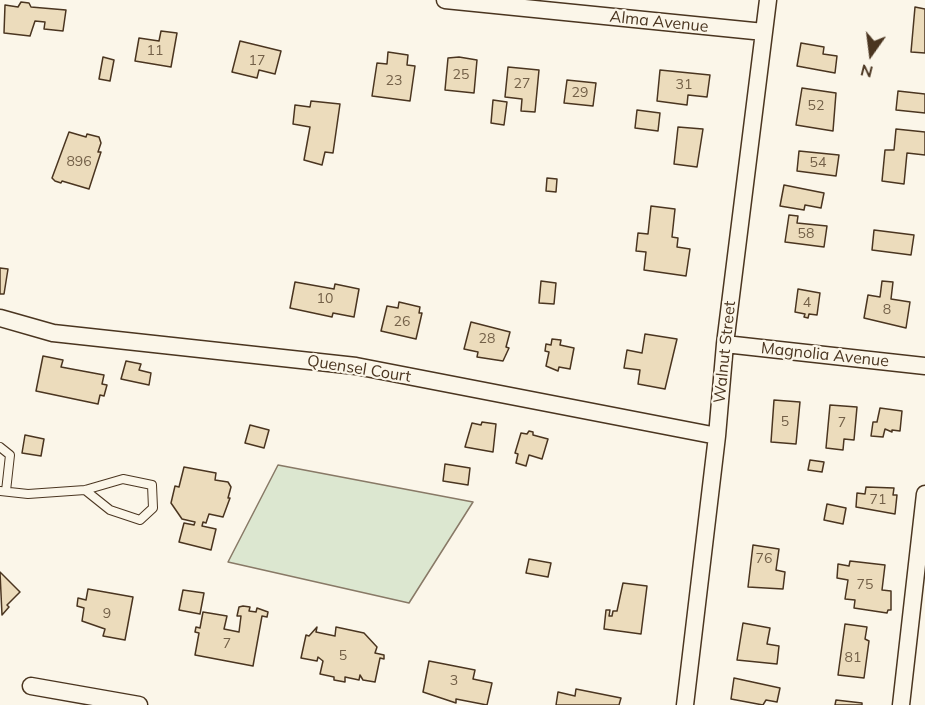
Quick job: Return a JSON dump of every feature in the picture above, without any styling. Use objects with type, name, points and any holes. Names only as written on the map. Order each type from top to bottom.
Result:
[{"type":"street","name":"Alma Avenue","points":[[445,0],[764,32]]},
{"type":"street","name":"Walnut Street","points":[[685,705],[717,436],[725,344],[768,0]]},
{"type":"street","name":"Quensel Court","points":[[0,318],[53,333],[356,366],[717,436]]},
{"type":"street","name":"Magnolia Avenue","points":[[725,344],[925,366]]},
{"type":"street","points":[[902,705],[925,495]]},
{"type":"street","points":[[31,686],[139,705]]},
{"type":"lane","points":[[0,447],[10,455],[3,491],[28,494],[85,490],[123,479],[152,484],[153,508],[140,520],[110,510],[85,490]]},
{"type":"green space","points":[[278,465],[473,502],[409,603],[228,562]]},
{"type":"building","points":[[21,2],[29,3],[31,7],[66,10],[63,31],[44,29],[45,22],[35,21],[30,36],[4,33],[5,5],[18,7]]},
{"type":"building","points":[[915,7],[925,9],[925,53],[911,52]]},
{"type":"building","points":[[161,31],[177,33],[171,67],[135,61],[139,38],[159,41]]},
{"type":"building","points":[[240,41],[281,51],[275,74],[259,70],[257,78],[232,72]]},
{"type":"building","points":[[801,43],[824,47],[823,54],[837,56],[835,73],[797,66]]},
{"type":"building","points":[[388,52],[408,55],[407,65],[415,66],[410,101],[372,96],[377,63],[387,64]]},
{"type":"building","points":[[103,57],[114,60],[110,81],[99,79]]},
{"type":"building","points":[[448,58],[477,60],[474,93],[445,90]]},
{"type":"building","points":[[508,67],[539,70],[535,112],[521,111],[522,99],[505,97]]},
{"type":"building","points":[[660,70],[710,75],[707,97],[688,95],[687,105],[657,101]]},
{"type":"building","points":[[567,80],[596,83],[593,106],[564,103]]},
{"type":"building","points":[[802,88],[836,93],[833,131],[796,125]]},
{"type":"building","points":[[898,91],[925,94],[925,113],[896,110]]},
{"type":"building","points":[[493,100],[507,102],[504,125],[491,123]]},
{"type":"building","points":[[311,101],[340,104],[333,153],[325,152],[322,165],[304,160],[310,127],[293,124],[295,105],[310,107]]},
{"type":"building","points":[[637,110],[660,113],[658,131],[635,128]]},
{"type":"building","points":[[678,127],[703,129],[697,167],[674,164]]},
{"type":"building","points":[[896,129],[925,132],[925,155],[907,153],[904,184],[882,181],[885,150],[894,150]]},
{"type":"building","points":[[69,132],[86,137],[87,134],[99,137],[101,143],[98,152],[101,152],[89,189],[62,181],[61,183],[52,178]]},
{"type":"building","points":[[799,151],[839,155],[836,176],[797,171]]},
{"type":"building","points":[[547,178],[557,179],[556,192],[546,191]]},
{"type":"building","points":[[784,185],[824,193],[821,208],[805,205],[804,210],[780,206]]},
{"type":"building","points":[[651,206],[675,209],[672,237],[678,238],[677,247],[690,249],[686,276],[644,270],[646,252],[636,251],[638,233],[648,234]]},
{"type":"building","points":[[789,215],[798,216],[797,223],[827,226],[824,247],[785,242]]},
{"type":"building","points":[[874,230],[914,235],[911,255],[872,250]]},
{"type":"building","points":[[0,268],[8,269],[4,294],[0,294]]},
{"type":"building","points":[[541,281],[556,283],[554,304],[539,303]]},
{"type":"building","points":[[882,281],[893,282],[891,299],[910,302],[906,328],[864,318],[868,295],[880,297]]},
{"type":"building","points":[[295,282],[334,289],[335,284],[359,289],[354,317],[333,313],[332,317],[290,308]]},
{"type":"building","points":[[798,289],[820,293],[817,315],[809,314],[808,318],[804,317],[805,314],[795,312]]},
{"type":"building","points":[[399,302],[420,307],[419,313],[422,313],[416,339],[381,331],[387,306],[398,308]]},
{"type":"building","points":[[471,322],[510,332],[506,347],[509,348],[503,361],[477,357],[478,352],[464,349]]},
{"type":"building","points":[[645,334],[677,339],[665,389],[638,384],[640,370],[624,368],[627,350],[642,353]]},
{"type":"building","points":[[552,339],[561,340],[560,345],[574,348],[570,369],[559,367],[558,371],[546,366],[549,352],[545,351],[546,344],[551,345]]},
{"type":"building","points":[[43,356],[63,360],[61,367],[104,375],[102,384],[107,385],[104,396],[100,395],[98,404],[36,391]]},
{"type":"building","points":[[126,361],[141,364],[139,370],[151,373],[149,385],[121,379]]},
{"type":"building","points":[[774,400],[800,402],[796,444],[771,442]]},
{"type":"building","points":[[830,405],[857,407],[854,440],[844,439],[843,450],[826,448]]},
{"type":"building","points":[[880,408],[902,411],[900,431],[892,430],[892,432],[885,429],[883,437],[871,436],[873,422],[877,422]]},
{"type":"building","points":[[482,422],[496,424],[493,452],[465,447],[472,423],[481,425]]},
{"type":"building","points":[[250,425],[269,430],[264,448],[245,443]]},
{"type":"building","points":[[529,431],[533,432],[533,435],[548,439],[542,459],[529,455],[526,466],[516,463],[518,454],[515,453],[521,433],[527,434]]},
{"type":"building","points":[[25,435],[44,439],[41,456],[22,453]]},
{"type":"building","points":[[810,460],[824,462],[822,472],[808,470]]},
{"type":"building","points":[[445,464],[470,468],[468,485],[443,481]]},
{"type":"building","points":[[184,467],[216,473],[215,480],[228,482],[231,487],[228,498],[230,498],[223,517],[209,514],[206,523],[203,522],[202,526],[216,529],[211,550],[179,542],[184,523],[194,525],[195,522],[182,519],[171,503],[175,486],[179,487]]},
{"type":"building","points":[[866,487],[894,488],[893,495],[897,495],[895,514],[856,507],[857,493],[865,494]]},
{"type":"building","points":[[827,504],[846,508],[843,524],[824,520]]},
{"type":"building","points":[[753,545],[779,549],[776,570],[785,572],[783,589],[748,587]]},
{"type":"building","points":[[529,559],[551,563],[548,577],[526,573]]},
{"type":"building","points":[[850,561],[885,565],[882,590],[891,591],[891,610],[887,613],[854,608],[855,600],[845,599],[848,580],[837,578],[838,564],[849,566]]},
{"type":"building","points":[[0,572],[20,592],[7,605],[9,607],[2,615]]},
{"type":"building","points":[[623,583],[647,586],[641,634],[604,629],[606,610],[610,610],[609,616],[612,616],[613,611],[617,611]]},
{"type":"building","points":[[88,589],[133,597],[125,640],[103,636],[105,629],[82,621],[84,608],[77,606],[78,598],[86,600]]},
{"type":"building","points":[[183,590],[204,593],[200,614],[179,610]]},
{"type":"building","points":[[239,607],[250,607],[249,611],[256,612],[257,608],[268,612],[267,617],[262,616],[253,666],[195,655],[199,633],[195,632],[196,627],[200,628],[203,612],[227,616],[224,629],[239,632],[241,616],[237,616]]},
{"type":"building","points":[[743,623],[770,628],[767,644],[779,646],[777,664],[737,660]]},
{"type":"building","points":[[845,624],[867,627],[865,639],[869,641],[864,678],[838,675]]},
{"type":"building","points":[[317,627],[316,632],[335,636],[336,627],[364,633],[377,647],[375,653],[384,655],[384,659],[380,658],[375,682],[363,680],[360,675],[359,680],[345,677],[345,682],[334,680],[334,677],[320,674],[323,661],[318,657],[317,661],[301,658],[306,635],[309,636]]},
{"type":"building","points":[[429,661],[475,670],[473,679],[492,683],[487,705],[456,699],[456,703],[423,692]]},
{"type":"building","points":[[734,678],[780,688],[777,702],[766,700],[763,705],[731,699]]},
{"type":"building","points":[[576,689],[621,698],[619,705],[556,705],[558,692],[575,696]]},
{"type":"building","points":[[836,700],[862,703],[862,705],[835,705]]}]
